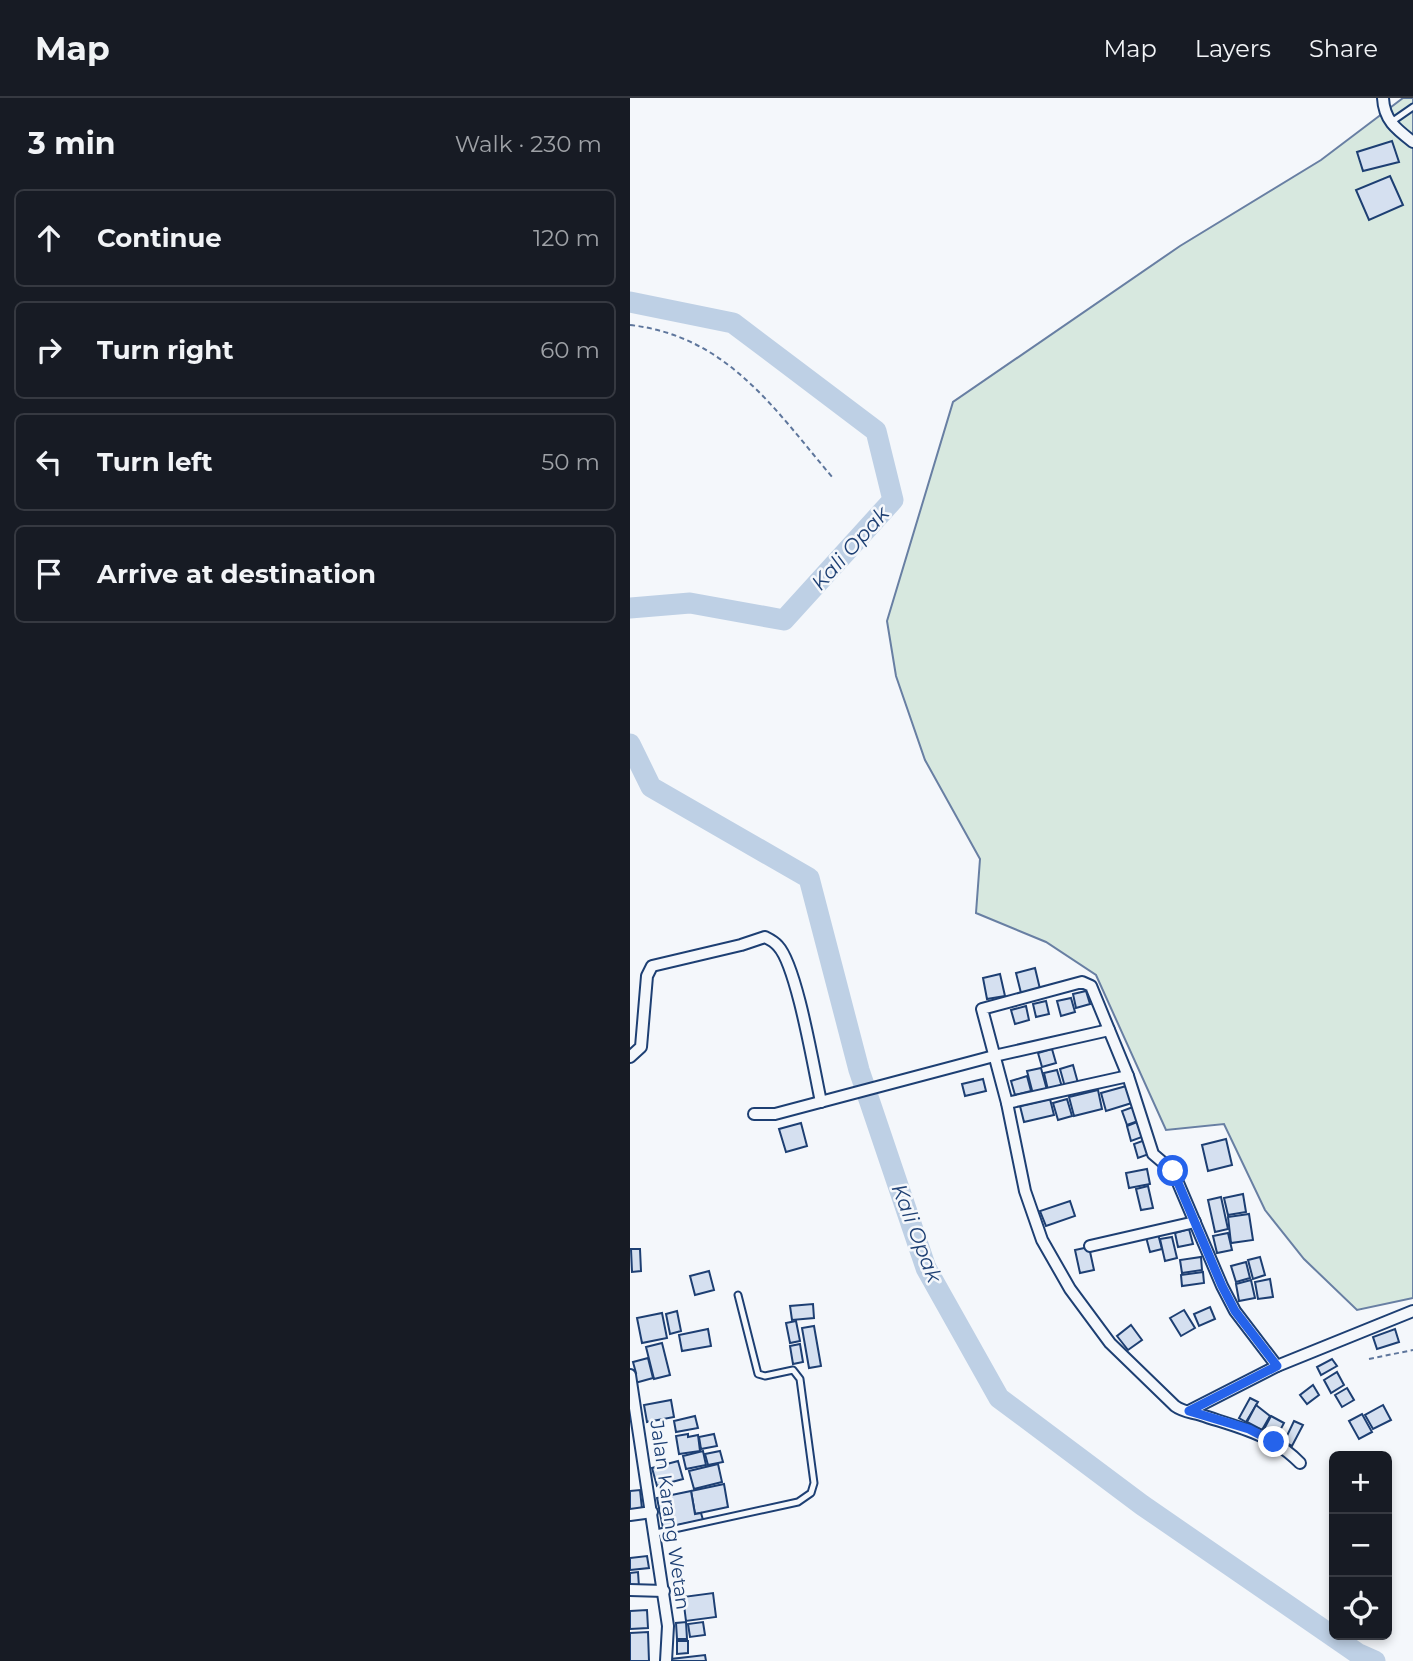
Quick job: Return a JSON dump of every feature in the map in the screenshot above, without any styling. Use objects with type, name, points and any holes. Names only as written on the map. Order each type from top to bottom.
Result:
[{"type":"street","points":[[1383,98],[1384,113],[1390,122],[1413,142]]},
{"type":"street","points":[[630,1057],[641,1047],[648,976],[652,966],[765,937],[778,945],[788,963],[821,1102]]},
{"type":"street","points":[[1277,1366],[1235,1311],[1173,1171],[1153,1154],[1128,1076],[1091,986],[1082,982],[984,1006],[982,1013],[1007,1103],[1031,1213],[1042,1240],[1070,1289],[1110,1343],[1175,1406],[1185,1412],[1249,1429],[1274,1442],[1300,1463]]},
{"type":"street","points":[[754,1114],[775,1114],[994,1056],[1109,1030]]},
{"type":"street","points":[[1007,1103],[1128,1076]]},
{"type":"street","points":[[1090,1246],[1195,1222]]},
{"type":"street","points":[[1189,1411],[1277,1366],[1413,1311]]},
{"type":"street","name":"Jalan Karang Wetan","points":[[630,1375],[664,1591],[668,1626],[666,1661]]},
{"type":"street","points":[[630,1515],[652,1512]]},
{"type":"street","points":[[630,1590],[664,1591]]},
{"type":"lane","points":[[1390,122],[1413,107]]},
{"type":"lane","points":[[656,1533],[798,1502],[811,1493],[814,1483],[800,1379],[793,1370],[765,1376],[758,1374],[738,1296]]},
{"type":"path","points":[[630,325],[676,337],[711,351],[721,358],[750,381],[833,478]]},
{"type":"path","points":[[1369,1359],[1413,1350]]},
{"type":"shaded area","points":[[1403,98],[1413,98],[1413,1298],[1357,1310],[1304,1259],[1265,1210],[1224,1124],[1166,1130],[1096,975],[1046,942],[976,913],[980,859],[925,760],[896,676],[887,621],[953,402],[1180,246],[1321,160]]},
{"type":"building","points":[[1392,141],[1399,162],[1363,171],[1357,152]]},
{"type":"building","points":[[1390,176],[1403,205],[1369,220],[1356,190]]},
{"type":"building","points":[[1035,968],[1040,989],[1021,993],[1016,973]]},
{"type":"building","points":[[1000,974],[1005,996],[987,999],[983,978]]},
{"type":"building","points":[[1086,991],[1090,1004],[1076,1008],[1073,994]]},
{"type":"building","points":[[1071,998],[1075,1012],[1061,1016],[1057,1001]]},
{"type":"building","points":[[1046,1001],[1049,1014],[1036,1017],[1033,1004]]},
{"type":"building","points":[[1026,1006],[1029,1020],[1015,1024],[1011,1010]]},
{"type":"building","points":[[1052,1049],[1056,1063],[1042,1067],[1038,1053]]},
{"type":"building","points":[[1073,1065],[1078,1083],[1065,1087],[1060,1069]]},
{"type":"building","points":[[1041,1068],[1047,1090],[1033,1094],[1027,1071]]},
{"type":"building","points":[[1057,1070],[1062,1087],[1048,1090],[1044,1073]]},
{"type":"building","points":[[1027,1076],[1031,1091],[1015,1095],[1011,1081]]},
{"type":"building","points":[[983,1079],[986,1091],[965,1096],[962,1084]]},
{"type":"building","points":[[1130,1085],[1135,1102],[1106,1111],[1101,1093]]},
{"type":"building","points":[[1098,1090],[1102,1109],[1074,1116],[1069,1097]]},
{"type":"building","points":[[1050,1099],[1054,1115],[1024,1122],[1020,1106]]},
{"type":"building","points":[[1067,1099],[1072,1116],[1058,1120],[1053,1103]]},
{"type":"building","points":[[1133,1107],[1138,1121],[1127,1125],[1122,1111]]},
{"type":"building","points":[[1137,1122],[1142,1137],[1131,1141],[1127,1126]]},
{"type":"building","points":[[801,1123],[807,1146],[786,1152],[779,1129]]},
{"type":"building","points":[[1226,1139],[1232,1165],[1208,1171],[1202,1145]]},
{"type":"building","points":[[1145,1140],[1149,1154],[1138,1158],[1134,1144]]},
{"type":"building","points":[[1147,1169],[1150,1184],[1129,1188],[1126,1173]]},
{"type":"building","points":[[1148,1186],[1153,1208],[1141,1210],[1136,1189]]},
{"type":"building","points":[[1243,1194],[1246,1212],[1228,1215],[1224,1198]]},
{"type":"building","points":[[1221,1197],[1228,1229],[1215,1232],[1208,1200]]},
{"type":"building","points":[[1070,1201],[1075,1216],[1046,1226],[1040,1211]]},
{"type":"building","points":[[1249,1214],[1253,1240],[1231,1243],[1228,1217]]},
{"type":"building","points":[[1189,1229],[1193,1244],[1178,1247],[1175,1233]]},
{"type":"building","points":[[1228,1233],[1232,1250],[1217,1253],[1213,1236]]},
{"type":"building","points":[[1158,1234],[1162,1249],[1150,1252],[1146,1237]]},
{"type":"building","points":[[1172,1237],[1177,1258],[1165,1261],[1160,1239]]},
{"type":"building","points":[[1089,1247],[1094,1270],[1080,1273],[1075,1250]]},
{"type":"building","points":[[631,1249],[640,1249],[641,1271],[632,1272]]},
{"type":"building","points":[[1201,1257],[1202,1270],[1182,1273],[1180,1260]]},
{"type":"building","points":[[1260,1257],[1265,1275],[1253,1279],[1248,1260]]},
{"type":"building","points":[[1246,1262],[1250,1278],[1236,1282],[1231,1266]]},
{"type":"building","points":[[709,1271],[714,1290],[695,1295],[690,1276]]},
{"type":"building","points":[[1203,1272],[1204,1283],[1182,1286],[1181,1275]]},
{"type":"building","points":[[1270,1279],[1273,1297],[1258,1299],[1255,1282]]},
{"type":"building","points":[[1251,1280],[1255,1298],[1239,1301],[1236,1284]]},
{"type":"building","points":[[813,1304],[814,1318],[792,1320],[790,1306]]},
{"type":"building","points":[[1210,1307],[1215,1319],[1199,1326],[1194,1314]]},
{"type":"building","points":[[1184,1310],[1195,1328],[1181,1336],[1170,1318]]},
{"type":"building","points":[[677,1311],[681,1331],[670,1334],[666,1314]]},
{"type":"building","points":[[662,1313],[667,1338],[642,1343],[637,1318]]},
{"type":"building","points":[[796,1321],[800,1341],[790,1343],[786,1323]]},
{"type":"building","points":[[1131,1325],[1142,1340],[1128,1350],[1117,1336]]},
{"type":"building","points":[[814,1326],[821,1366],[809,1368],[802,1328]]},
{"type":"building","points":[[708,1329],[711,1346],[682,1351],[679,1335]]},
{"type":"building","points":[[1395,1329],[1399,1342],[1377,1349],[1373,1337]]},
{"type":"building","points":[[662,1343],[670,1375],[654,1379],[646,1347]]},
{"type":"building","points":[[800,1344],[803,1362],[793,1364],[790,1346]]},
{"type":"building","points":[[648,1358],[653,1378],[635,1383],[633,1362]]},
{"type":"building","points":[[1332,1359],[1337,1366],[1321,1375],[1317,1367]]},
{"type":"building","points":[[1337,1372],[1344,1385],[1331,1393],[1324,1380]]},
{"type":"building","points":[[1313,1385],[1319,1395],[1307,1404],[1300,1395]]},
{"type":"building","points":[[1347,1388],[1354,1400],[1342,1407],[1335,1395]]},
{"type":"building","points":[[1250,1398],[1258,1402],[1246,1422],[1239,1418]]},
{"type":"building","points":[[671,1400],[674,1417],[647,1422],[644,1405]]},
{"type":"building","points":[[1256,1405],[1270,1416],[1262,1430],[1247,1422]]},
{"type":"building","points":[[1383,1405],[1391,1420],[1373,1429],[1365,1415]]},
{"type":"building","points":[[1362,1414],[1372,1432],[1359,1439],[1349,1421]]},
{"type":"building","points":[[695,1416],[698,1428],[676,1432],[674,1421]]},
{"type":"building","points":[[1271,1416],[1284,1423],[1276,1438],[1263,1431]]},
{"type":"building","points":[[1294,1421],[1303,1425],[1292,1446],[1284,1442]]},
{"type":"building","points":[[688,1434],[688,1437],[698,1435],[700,1451],[679,1454],[676,1436]]},
{"type":"building","points":[[714,1434],[717,1446],[701,1449],[699,1437]]},
{"type":"building","points":[[703,1451],[706,1465],[686,1469],[683,1456]]},
{"type":"building","points":[[720,1451],[723,1462],[708,1465],[705,1454]]},
{"type":"building","points":[[678,1461],[683,1479],[657,1486],[652,1468]]},
{"type":"building","points":[[718,1464],[722,1482],[694,1489],[689,1471]]},
{"type":"building","points":[[724,1484],[728,1507],[695,1514],[691,1491]]},
{"type":"building","points":[[640,1490],[642,1509],[630,1510],[630,1491]]},
{"type":"building","points":[[691,1491],[695,1514],[701,1513],[703,1520],[663,1528],[657,1498]]},
{"type":"building","points":[[647,1556],[649,1568],[630,1570],[630,1558]]},
{"type":"building","points":[[638,1572],[639,1587],[630,1588],[630,1573]]},
{"type":"building","points":[[713,1593],[716,1617],[686,1621],[683,1597]]},
{"type":"building","points":[[647,1610],[648,1628],[630,1629],[630,1611]]},
{"type":"building","points":[[686,1622],[687,1639],[677,1639],[676,1623]]},
{"type":"building","points":[[703,1622],[705,1635],[690,1637],[688,1624]]},
{"type":"building","points":[[648,1632],[649,1661],[630,1661],[630,1633]]},
{"type":"building","points":[[677,1641],[688,1641],[688,1653],[677,1654]]},
{"type":"building","points":[[705,1655],[706,1661],[671,1661],[671,1659]]},
{"type":"waterway","name":"Kali Opak","points":[[630,302],[733,323],[876,431],[893,500],[784,620],[690,603],[630,608]]},
{"type":"waterway","name":"Kali Opak","points":[[630,744],[651,787],[809,878],[859,1070],[926,1268],[999,1398],[1142,1505],[1357,1653],[1375,1661]]},
{"type":"route","points":[[1173,1171],[1235,1311],[1277,1366],[1189,1411],[1249,1429],[1274,1442]]}]
